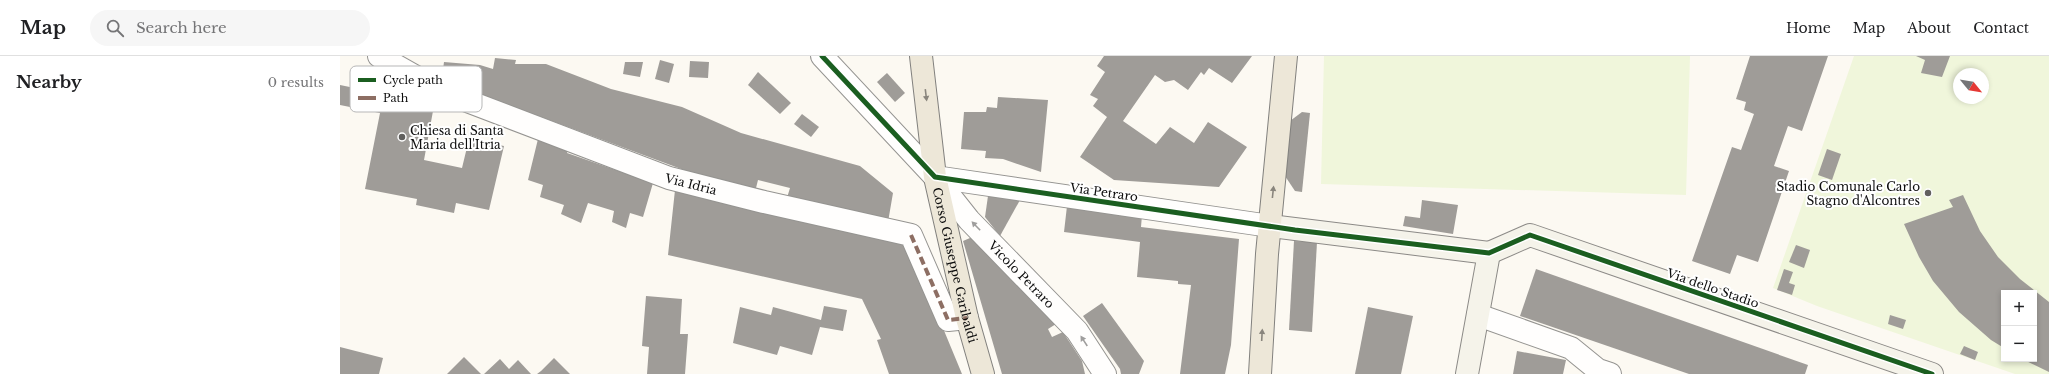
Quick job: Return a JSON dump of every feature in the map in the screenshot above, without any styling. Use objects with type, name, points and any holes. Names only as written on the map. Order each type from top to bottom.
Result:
[{"type":"main road","points":[[921,56],[935,177]]},
{"type":"main road","points":[[1260,374],[1270,226],[1286,56]]},
{"type":"main road","name":"Corso Giuseppe Garibaldi","points":[[935,177],[967,318],[983,374]]},
{"type":"street","name":"Via Idria","points":[[379,56],[397,66]]},
{"type":"street","name":"Corso Giuseppe Garibaldi","points":[[822,56],[935,177]]},
{"type":"street","name":"Via Idria","points":[[482,107],[669,178],[764,202],[911,235],[948,320],[967,318]]},
{"type":"street","name":"Via Petraro","points":[[935,177],[1270,226]]},
{"type":"street","name":"Vicolo Petraro","points":[[935,177],[969,220],[1077,330],[1105,374]]},
{"type":"street","points":[[1270,226],[1489,253],[1467,374]]},
{"type":"street","name":"Via dello Stadio","points":[[1489,253],[1530,235],[1932,374]]},
{"type":"street","points":[[1478,315],[1571,348],[1602,373]]},
{"type":"green space","points":[[1324,56],[1690,56],[1686,195],[1321,184]]},
{"type":"green space","name":"Stadio Comunale Carlo Stagno d'Alcontres","points":[[1854,56],[2049,56],[2049,374],[2015,374],[1817,306],[1773,288]]},
{"type":"building","points":[[1104,56],[1252,56],[1232,83],[1209,68],[1204,75],[1201,72],[1188,90],[1174,80],[1165,82],[1155,75],[1123,121],[1156,144],[1170,127],[1194,143],[1208,122],[1247,147],[1219,187],[1114,180],[1080,157],[1107,117],[1093,106],[1098,99],[1090,95],[1105,72],[1097,66]]},
{"type":"building","points":[[1750,56],[1828,56],[1802,131],[1788,126],[1774,166],[1789,171],[1758,262],[1737,255],[1730,274],[1692,261],[1732,147],[1741,150],[1754,114],[1744,110],[1746,102],[1736,99]]},
{"type":"building","points":[[1916,56],[1950,56],[1942,77],[1921,73],[1925,60]]},
{"type":"building","points":[[495,58],[516,60],[515,64],[546,64],[611,89],[682,107],[741,133],[860,166],[893,193],[888,222],[786,201],[790,188],[758,180],[754,196],[506,104],[482,97],[482,66],[443,66],[444,62],[480,65],[493,69]]},
{"type":"building","points":[[660,60],[674,64],[669,83],[655,79]]},
{"type":"building","points":[[690,61],[709,62],[708,78],[689,77]]},
{"type":"building","points":[[625,62],[643,62],[640,77],[623,74]]},
{"type":"building","points":[[758,72],[791,103],[780,114],[748,85]]},
{"type":"building","points":[[887,73],[905,93],[895,102],[877,82]]},
{"type":"building","points":[[340,85],[350,87],[350,107],[340,105]]},
{"type":"building","points":[[998,97],[1048,100],[1041,172],[1003,159],[985,158],[986,151],[961,149],[964,112],[986,112],[987,107],[997,108]]},
{"type":"building","points":[[375,112],[433,112],[424,160],[462,168],[469,139],[504,146],[489,210],[456,203],[454,213],[416,205],[417,199],[365,189],[380,113]]},
{"type":"building","points":[[1302,112],[1310,113],[1302,192],[1295,191],[1285,176],[1290,121]]},
{"type":"building","points":[[802,114],[819,127],[811,137],[794,124]]},
{"type":"building","points":[[538,139],[568,149],[567,153],[653,183],[643,217],[630,213],[626,228],[612,222],[614,211],[588,203],[581,223],[561,214],[564,205],[540,197],[543,185],[528,180]]},
{"type":"building","points":[[1827,149],[1841,154],[1832,180],[1818,175]]},
{"type":"building","points":[[675,190],[904,244],[916,263],[962,374],[889,374],[877,340],[881,339],[862,299],[668,255]]},
{"type":"building","points":[[1963,195],[1980,231],[1998,257],[2020,279],[2034,290],[2001,290],[2001,346],[1991,340],[1959,312],[1933,281],[1919,257],[1904,224],[1953,207],[1949,200]]},
{"type":"building","points":[[988,196],[1020,200],[1000,236],[985,217]]},
{"type":"building","points":[[1422,200],[1458,205],[1453,234],[1403,226],[1405,216],[1420,218]]},
{"type":"building","points":[[1067,206],[1142,215],[1141,227],[1239,239],[1231,345],[1225,374],[1180,374],[1191,285],[1178,284],[1178,281],[1137,277],[1140,242],[1064,232]]},
{"type":"building","points":[[977,235],[1056,324],[1048,329],[1052,337],[1063,332],[1082,361],[1085,374],[1002,374],[963,241]]},
{"type":"building","points":[[1294,241],[1317,242],[1312,332],[1289,330]]},
{"type":"building","points":[[1796,245],[1810,250],[1804,268],[1789,262]]},
{"type":"building","points":[[1536,269],[1808,365],[1805,374],[1689,374],[1520,316]]},
{"type":"building","points":[[1784,269],[1793,272],[1789,283],[1795,285],[1792,295],[1777,290]]},
{"type":"building","points":[[2037,292],[2049,302],[2049,372],[2028,362],[2037,362]]},
{"type":"building","points":[[646,296],[682,299],[680,334],[688,334],[685,374],[647,374],[649,347],[642,346]]},
{"type":"building","points":[[1102,303],[1144,361],[1139,374],[1121,374],[1120,369],[1083,316]]},
{"type":"building","points":[[824,306],[847,310],[843,331],[820,327],[812,355],[780,346],[777,355],[733,343],[740,307],[771,315],[773,307],[821,320]]},
{"type":"building","points":[[1368,307],[1413,316],[1401,374],[1355,374]]},
{"type":"building","points":[[1890,315],[1906,320],[1903,329],[1888,324]]},
{"type":"building","points":[[1964,346],[1978,352],[1975,360],[1960,354]]},
{"type":"building","points":[[340,347],[383,358],[379,374],[340,374]]},
{"type":"building","points":[[1517,351],[1566,360],[1563,374],[1513,374]]},
{"type":"building","points":[[464,357],[481,374],[447,374]]},
{"type":"building","points":[[554,358],[570,374],[537,374],[541,371]]},
{"type":"building","points":[[500,359],[509,369],[518,360],[531,374],[484,374]]},
{"type":"marked path","points":[[911,235],[948,320],[967,318]]},
{"type":"cycle path","points":[[822,56],[935,177],[1295,230],[1489,253],[1530,235],[1932,374]]},
{"type":"place","name":"Chiesa di Santa Maria dell'Itria","points":[[402,137]]},
{"type":"place","name":"Stadio Comunale Carlo Stagno d'Alcontres","points":[[1928,193]]}]
